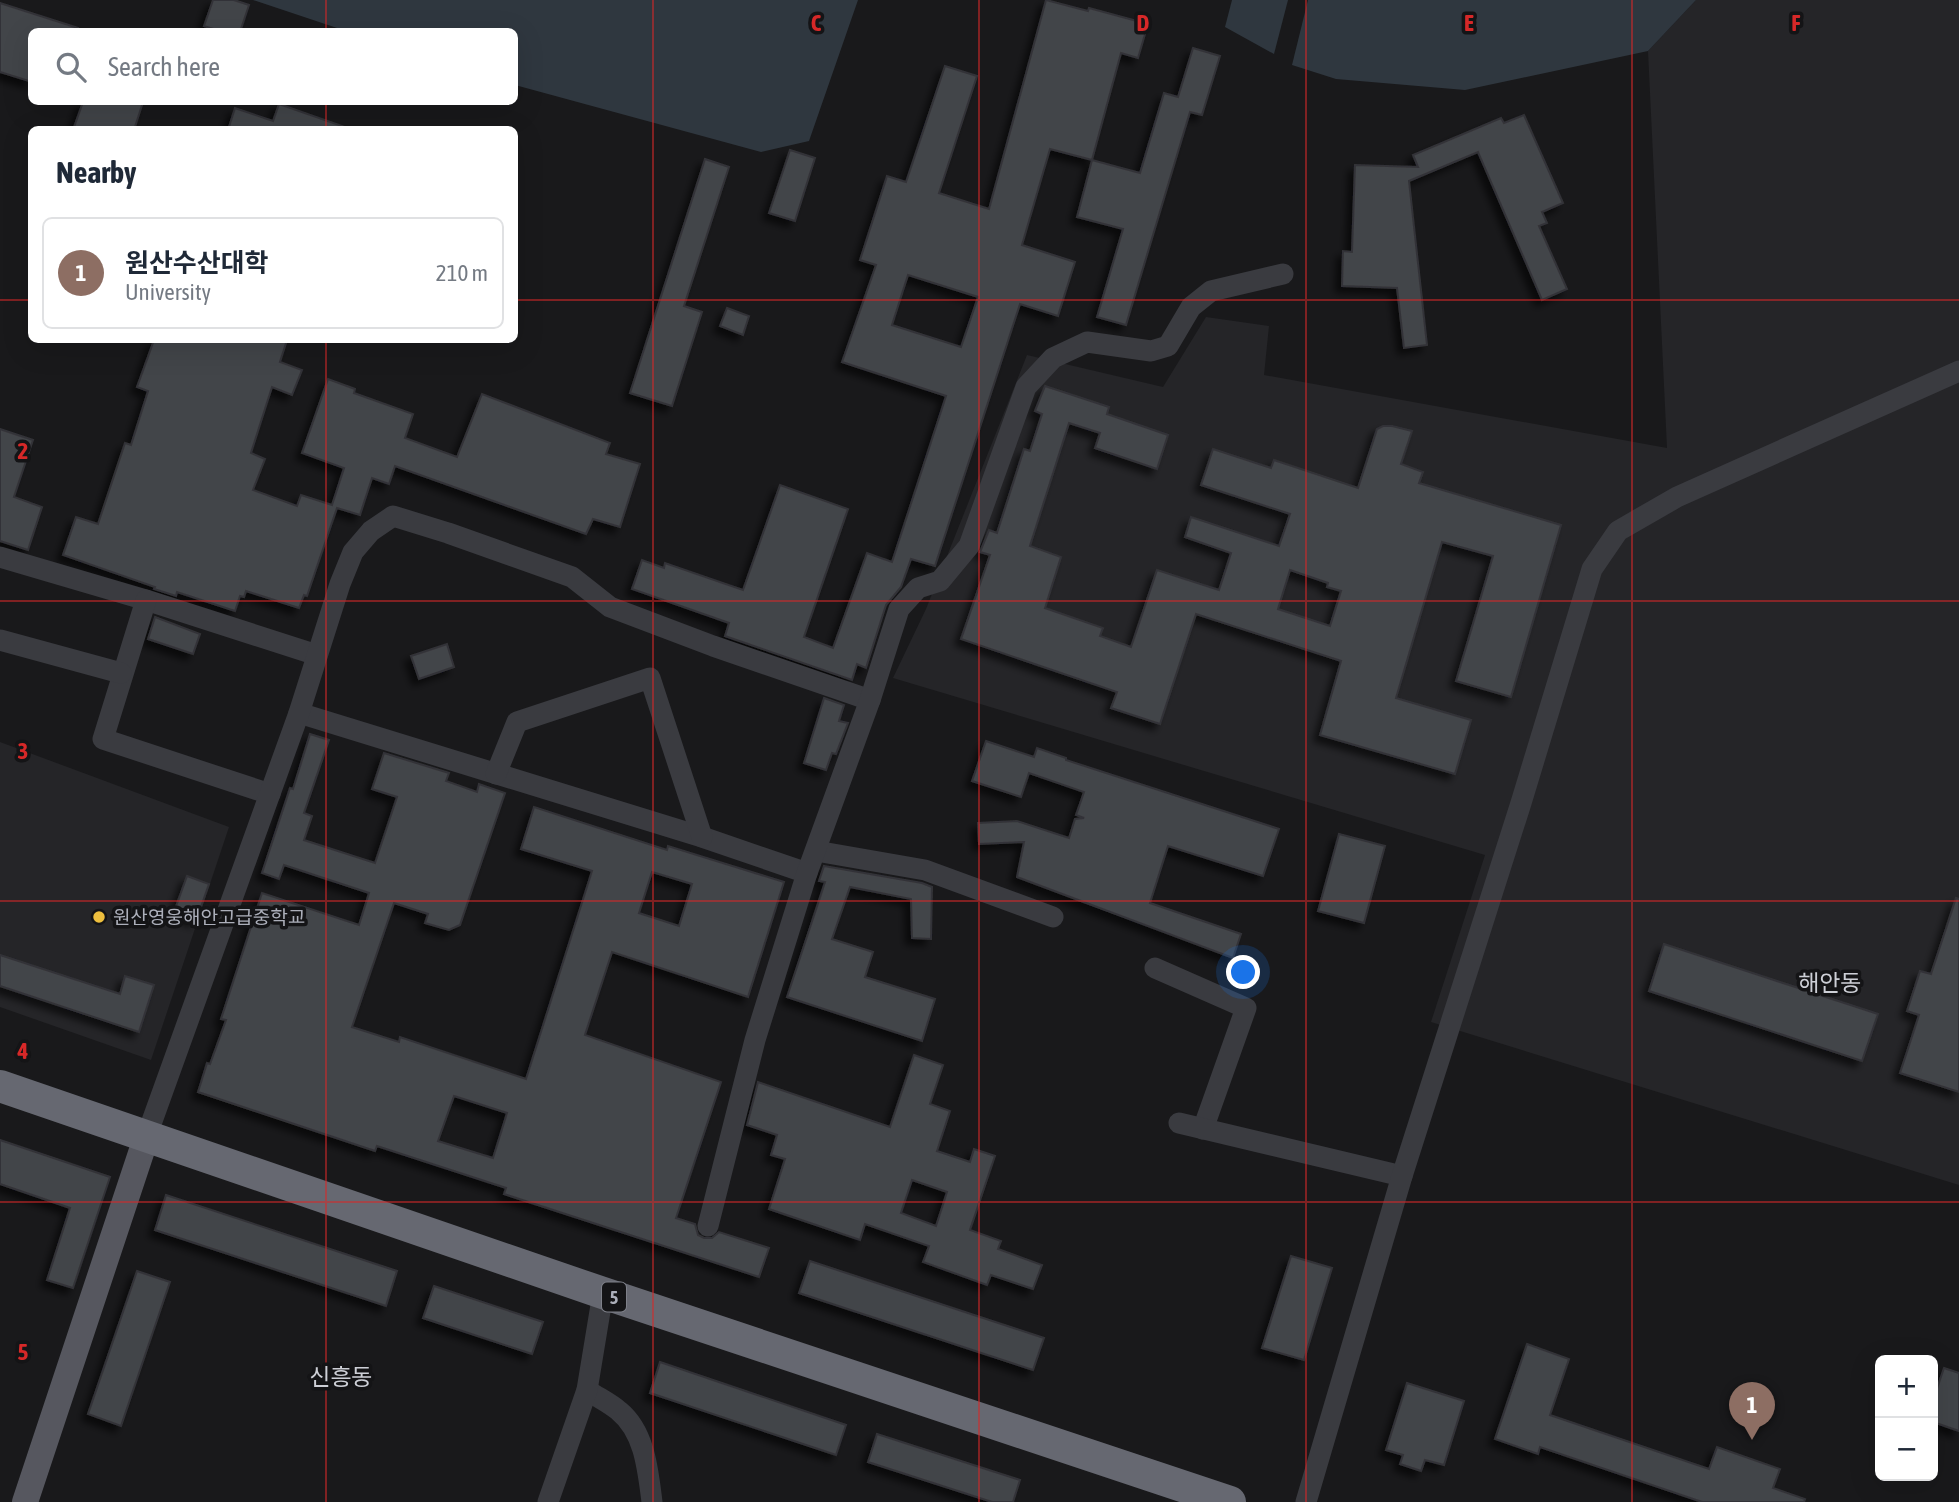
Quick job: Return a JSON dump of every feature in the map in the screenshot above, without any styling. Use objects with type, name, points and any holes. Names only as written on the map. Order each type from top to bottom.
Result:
[{"type":"highway","name":"5","points":[[0,1086],[603,1293],[1230,1502]]},
{"type":"main road","points":[[25,1502],[147,1135]]},
{"type":"street","points":[[708,1226],[755,1040],[807,873],[870,700],[899,609],[918,589],[940,581],[969,546],[1026,387],[1053,358],[1087,342],[1151,351],[1168,346],[1192,307],[1212,291],[1283,274]]},
{"type":"street","points":[[1306,1502],[1402,1176],[1521,803],[1592,569],[1618,531],[1677,496],[1959,371]]},
{"type":"street","points":[[147,1135],[299,713],[353,552],[371,531],[393,516],[572,578],[610,607],[870,700]]},
{"type":"street","points":[[0,557],[317,655]]},
{"type":"street","points":[[146,600],[121,673],[103,739],[270,794]]},
{"type":"street","points":[[0,640],[121,673]]},
{"type":"street","points":[[496,774],[517,722],[650,678],[702,837]]},
{"type":"street","points":[[299,713],[702,837],[807,873]]},
{"type":"street","points":[[816,852],[925,870],[1053,917]]},
{"type":"street","points":[[1155,968],[1246,1008],[1203,1129]]},
{"type":"street","points":[[1179,1124],[1402,1176]]},
{"type":"street","points":[[548,1502],[587,1390],[603,1293]]},
{"type":"street","points":[[587,1390],[621,1412],[639,1438],[652,1502]]},
{"type":"shaded area","points":[[253,0],[858,0],[809,141],[761,152],[518,86],[518,28],[337,28]]},
{"type":"shaded area","points":[[1232,0],[1288,0],[1274,54],[1225,27]]},
{"type":"shaded area","points":[[1308,0],[1696,0],[1648,51],[1465,90],[1336,79],[1292,65]]},
{"type":"shaded area","points":[[1696,0],[1959,0],[1959,1185],[1431,1022],[1485,855],[893,678],[926,609],[1027,355],[1163,387],[1206,317],[1269,326],[1264,375],[1667,448],[1648,51]]},
{"type":"shaded area","name":"원산영웅해안고급중학교","points":[[0,742],[229,827],[151,1060],[0,1007]]},
{"type":"building","points":[[213,0],[234,0],[249,5],[241,28],[204,26]]},
{"type":"building","points":[[1046,0],[1148,24],[1138,58],[1121,53],[1092,160],[1050,149],[1022,245],[1075,262],[1058,316],[1020,304],[935,566],[911,559],[901,587],[886,605],[866,668],[857,664],[852,680],[725,636],[729,623],[632,589],[642,560],[664,568],[665,563],[743,590],[780,485],[848,509],[804,637],[833,648],[867,553],[892,562],[946,396],[842,362],[876,265],[860,260],[887,176],[906,182],[945,66],[977,76],[939,193],[989,209]],"holes":[[[908,275],[978,297],[961,347],[892,325]]]},
{"type":"building","points":[[0,3],[78,28],[28,28],[28,81],[0,72]]},
{"type":"building","points":[[1193,48],[1220,56],[1202,115],[1190,112],[1126,325],[1097,317],[1123,229],[1077,217],[1092,160],[1140,173],[1164,93],[1178,97]]},
{"type":"building","points":[[82,105],[142,105],[135,126],[74,126]]},
{"type":"building","points":[[279,105],[282,105],[342,126],[229,126],[235,108],[273,121]]},
{"type":"building","points":[[1524,115],[1563,203],[1542,212],[1547,223],[1539,226],[1567,289],[1542,300],[1478,152],[1409,181],[1427,345],[1404,348],[1397,288],[1342,286],[1343,251],[1352,252],[1355,165],[1418,167],[1413,155],[1501,118],[1504,123]]},
{"type":"building","points":[[790,150],[815,158],[795,221],[769,213]]},
{"type":"building","points":[[705,159],[729,167],[684,306],[702,312],[672,406],[630,393]]},
{"type":"building","points":[[727,308],[749,316],[743,335],[720,326]]},
{"type":"building","points":[[153,343],[286,343],[280,362],[302,370],[292,395],[272,387],[251,453],[265,459],[253,490],[297,506],[301,495],[332,505],[344,468],[302,453],[328,379],[355,389],[354,393],[413,414],[405,438],[457,457],[482,394],[610,443],[606,454],[640,464],[620,527],[593,519],[586,534],[395,466],[389,484],[372,478],[360,515],[337,508],[307,596],[304,595],[299,608],[246,591],[244,597],[240,596],[235,611],[177,592],[176,596],[154,589],[155,587],[63,555],[76,517],[98,524],[125,443],[131,445],[148,391],[137,387]]},
{"type":"building","points":[[1045,386],[1109,407],[1107,414],[1168,435],[1157,469],[1095,448],[1100,433],[1069,423],[1030,546],[1061,557],[1045,608],[1103,628],[1100,636],[1131,647],[1157,570],[1219,590],[1231,553],[1185,537],[1191,517],[1279,546],[1290,514],[1201,485],[1213,449],[1271,468],[1274,460],[1358,488],[1377,429],[1392,426],[1412,431],[1401,464],[1423,472],[1419,483],[1561,525],[1511,697],[1456,681],[1493,556],[1442,542],[1396,698],[1471,720],[1455,774],[1320,735],[1341,661],[1196,614],[1160,724],[1111,708],[1117,692],[961,639],[990,555],[980,552],[989,530],[997,533],[1024,449],[1030,451],[1042,414],[1035,411]],"holes":[[[1290,570],[1328,583],[1327,587],[1341,591],[1330,626],[1278,609]]]},
{"type":"building","points":[[0,429],[33,440],[14,497],[42,507],[28,550],[0,541]]},
{"type":"building","points":[[155,617],[200,634],[193,654],[148,639]]},
{"type":"building","points":[[447,644],[454,667],[419,679],[411,656]]},
{"type":"building","points":[[824,698],[844,705],[839,721],[848,723],[836,754],[832,753],[826,770],[804,763]]},
{"type":"building","points":[[310,734],[329,740],[304,813],[312,816],[304,840],[375,863],[397,797],[372,789],[384,753],[449,773],[446,781],[477,792],[479,784],[505,793],[460,925],[449,930],[425,923],[428,914],[394,903],[352,1027],[399,1042],[400,1037],[526,1079],[592,871],[521,849],[534,807],[667,850],[668,846],[784,882],[748,997],[612,952],[585,1035],[721,1082],[676,1218],[695,1224],[698,1235],[704,1238],[712,1238],[719,1232],[769,1248],[759,1277],[504,1194],[506,1188],[377,1146],[375,1151],[198,1092],[207,1063],[210,1064],[226,1020],[221,1019],[262,893],[359,925],[369,893],[284,865],[279,879],[262,873],[290,788],[293,789]],"holes":[[[652,872],[692,884],[679,926],[639,913]],[[454,1096],[507,1113],[493,1158],[438,1141]]]},
{"type":"building","points":[[986,741],[1034,757],[1037,748],[1066,760],[1279,829],[1263,876],[1168,846],[1150,903],[1241,934],[1233,958],[1017,877],[1024,842],[979,844],[978,823],[1017,821],[1069,838],[1075,819],[1084,818],[1076,815],[1084,792],[1029,773],[1021,797],[972,781]]},
{"type":"building","points":[[1339,834],[1385,846],[1364,923],[1318,911]]},
{"type":"building","points":[[824,866],[932,887],[931,939],[912,938],[911,899],[850,887],[832,939],[873,952],[865,977],[935,999],[922,1041],[787,997],[825,882],[819,881]]},
{"type":"building","points":[[187,876],[209,884],[196,921],[174,912]]},
{"type":"building","points":[[1956,898],[1959,899],[1959,1092],[1900,1073],[1919,1015],[1907,1011],[1920,971],[1931,974]]},
{"type":"building","points":[[1664,944],[1878,1014],[1862,1061],[1649,991]]},
{"type":"building","points":[[0,955],[120,994],[125,976],[154,985],[139,1032],[0,986]]},
{"type":"building","points":[[914,1055],[943,1065],[930,1104],[950,1111],[937,1151],[970,1162],[974,1149],[995,1156],[970,1230],[1001,1241],[998,1249],[1042,1265],[1033,1289],[991,1275],[987,1285],[923,1262],[929,1246],[865,1224],[860,1240],[769,1209],[785,1159],[771,1155],[777,1135],[747,1125],[758,1082],[890,1127]],"holes":[[[912,1180],[947,1192],[936,1226],[901,1213]]]},
{"type":"building","points":[[0,1140],[110,1177],[73,1288],[47,1280],[70,1208],[0,1184]]},
{"type":"building","points":[[166,1195],[397,1271],[386,1306],[155,1230]]},
{"type":"building","points":[[1291,1256],[1332,1268],[1304,1360],[1262,1348]]},
{"type":"building","points":[[810,1261],[1044,1338],[1033,1370],[799,1293]]},
{"type":"building","points":[[137,1271],[170,1282],[121,1426],[88,1414]]},
{"type":"building","points":[[434,1286],[543,1322],[532,1354],[423,1318]]},
{"type":"building","points":[[1527,1344],[1569,1359],[1550,1415],[1709,1469],[1717,1447],[1780,1469],[1773,1488],[1805,1499],[1804,1502],[1702,1502],[1540,1447],[1538,1454],[1495,1439]]},
{"type":"building","points":[[660,1362],[846,1425],[836,1455],[650,1393]]},
{"type":"building","points":[[1944,1368],[1959,1373],[1959,1431],[1938,1424],[1938,1385]]},
{"type":"building","points":[[1407,1383],[1464,1401],[1444,1465],[1425,1460],[1421,1471],[1400,1464],[1403,1455],[1386,1450]]},
{"type":"building","points":[[877,1434],[1020,1480],[1013,1502],[992,1502],[868,1462]]},
{"type":"place","name":"원산영웅해안고급중학교","points":[[99,917]]},
{"type":"place","name":"원산수산대학","points":[[1752,1440]]},
{"type":"district","name":"해안동","points":[[1830,983]]},
{"type":"district","name":"신흥동","points":[[341,1377]]}]
